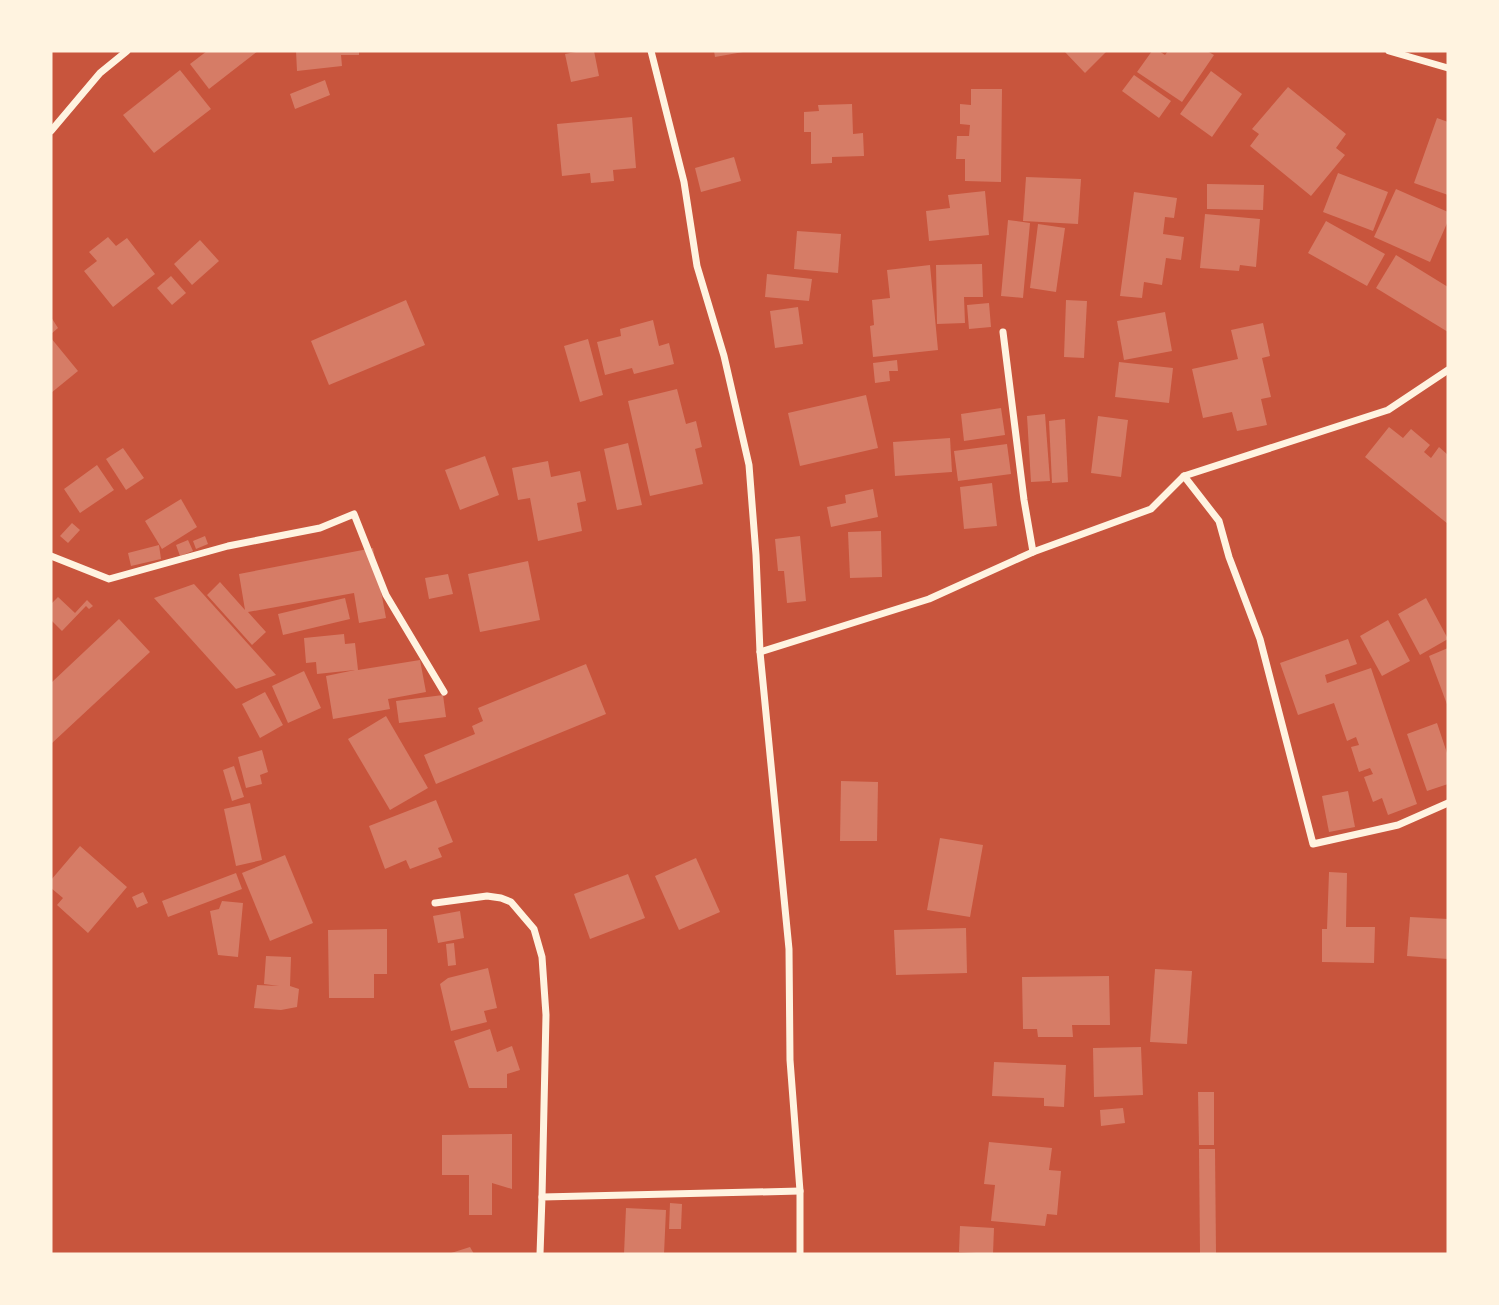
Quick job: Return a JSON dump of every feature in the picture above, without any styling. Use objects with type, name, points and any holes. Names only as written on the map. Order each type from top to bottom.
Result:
[{"type":"street","points":[[51,131],[100,73],[127,51]]},
{"type":"street","points":[[651,51],[684,182],[698,266],[724,356],[749,465],[760,652],[789,949],[790,1060],[800,1191],[800,1254]]},
{"type":"street","points":[[1389,51],[1448,68]]},
{"type":"street","points":[[1003,332],[1033,552]]},
{"type":"street","points":[[760,652],[929,599],[1033,552],[1151,509],[1184,476],[1388,410],[1448,370]]},
{"type":"street","points":[[1184,476],[1219,521],[1229,557],[1260,639],[1313,844],[1398,825],[1448,803]]},
{"type":"street","points":[[51,556],[109,579],[228,546],[320,528],[354,514],[387,594],[444,692]]},
{"type":"street","points":[[435,903],[487,896],[501,898],[511,902],[534,929],[541,957],[546,1015],[540,1254]]},
{"type":"street","points":[[542,1196],[800,1191]]},
{"type":"building","points":[[207,51],[258,51],[209,89],[190,64]]},
{"type":"building","points":[[296,51],[359,51],[359,55],[341,55],[342,66],[297,71]]},
{"type":"building","points":[[594,51],[599,76],[571,82],[565,54]]},
{"type":"building","points":[[714,51],[743,51],[743,52],[715,57]]},
{"type":"building","points":[[1064,51],[1107,51],[1085,73]]},
{"type":"building","points":[[1152,51],[1165,55],[1168,51],[1207,51],[1214,55],[1182,102],[1137,72]]},
{"type":"building","points":[[180,70],[211,109],[154,153],[123,115]]},
{"type":"building","points":[[1211,71],[1242,94],[1212,137],[1180,114]]},
{"type":"building","points":[[1134,75],[1171,101],[1159,118],[1122,91]]},
{"type":"building","points":[[325,80],[330,95],[295,109],[290,94]]},
{"type":"building","points":[[1288,87],[1346,134],[1336,148],[1345,155],[1311,196],[1250,146],[1259,134],[1252,129]]},
{"type":"building","points":[[971,89],[1002,89],[1001,182],[965,181],[965,159],[956,159],[957,136],[969,136],[970,125],[960,124],[960,104],[971,105]]},
{"type":"building","points":[[852,104],[853,134],[863,133],[864,156],[832,157],[832,163],[811,164],[811,132],[804,132],[804,112],[819,111],[818,105]]},
{"type":"building","points":[[632,117],[636,168],[613,170],[614,181],[591,183],[590,173],[562,176],[557,124]]},
{"type":"building","points":[[1437,118],[1448,122],[1448,195],[1414,183]]},
{"type":"building","points":[[734,157],[741,181],[701,192],[695,168]]},
{"type":"building","points":[[1338,173],[1388,192],[1373,231],[1323,212]]},
{"type":"building","points":[[1026,177],[1081,179],[1078,224],[1023,221]]},
{"type":"building","points":[[1207,184],[1264,185],[1263,210],[1207,209]]},
{"type":"building","points":[[1396,189],[1448,212],[1448,221],[1430,262],[1374,237]]},
{"type":"building","points":[[985,191],[989,235],[929,241],[926,211],[950,208],[948,195]]},
{"type":"building","points":[[1134,192],[1177,198],[1174,218],[1165,217],[1163,234],[1184,237],[1181,260],[1166,258],[1162,285],[1144,282],[1142,298],[1120,296]]},
{"type":"building","points":[[1205,214],[1260,219],[1256,267],[1240,265],[1239,271],[1200,268]]},
{"type":"building","points":[[1008,220],[1030,223],[1023,298],[1001,296]]},
{"type":"building","points":[[1326,221],[1385,254],[1367,286],[1308,253]]},
{"type":"building","points":[[1038,224],[1065,228],[1056,292],[1030,288]]},
{"type":"building","points":[[797,231],[841,234],[838,273],[794,269]]},
{"type":"building","points":[[108,237],[116,246],[127,238],[155,274],[113,307],[84,271],[97,261],[89,252]]},
{"type":"building","points":[[200,240],[219,261],[192,285],[174,264]]},
{"type":"building","points":[[1396,255],[1448,287],[1448,332],[1376,288]]},
{"type":"building","points":[[982,264],[983,297],[964,297],[965,323],[937,324],[936,265]]},
{"type":"building","points":[[930,265],[938,350],[873,357],[870,326],[874,325],[872,300],[890,298],[887,270]]},
{"type":"building","points":[[767,274],[812,279],[809,301],[765,297]]},
{"type":"building","points":[[171,276],[186,293],[172,305],[157,288]]},
{"type":"building","points":[[406,300],[425,345],[329,385],[311,341]]},
{"type":"building","points":[[1066,300],[1087,301],[1084,358],[1064,357]]},
{"type":"building","points":[[989,303],[991,327],[969,329],[967,305]]},
{"type":"building","points":[[798,307],[803,344],[775,348],[770,311]]},
{"type":"building","points":[[1165,312],[1172,351],[1124,360],[1117,321]]},
{"type":"building","points":[[51,317],[58,328],[51,334]]},
{"type":"building","points":[[653,320],[659,346],[669,343],[674,364],[634,374],[632,368],[605,375],[597,342],[621,336],[620,329]]},
{"type":"building","points":[[1263,323],[1270,356],[1262,358],[1271,397],[1261,399],[1267,425],[1237,431],[1232,412],[1203,418],[1192,369],[1238,359],[1231,330]]},
{"type":"building","points":[[51,338],[78,371],[51,393]]},
{"type":"building","points":[[588,339],[603,395],[580,402],[564,346]]},
{"type":"building","points":[[897,360],[898,371],[889,371],[890,381],[875,383],[873,363]]},
{"type":"building","points":[[1119,362],[1173,368],[1169,403],[1115,397]]},
{"type":"building","points":[[677,389],[686,424],[696,421],[702,447],[695,449],[703,484],[650,496],[628,401]]},
{"type":"building","points":[[866,395],[878,448],[800,466],[788,413]]},
{"type":"building","points":[[1001,408],[1005,435],[964,441],[961,414]]},
{"type":"building","points":[[1045,414],[1050,481],[1031,482],[1027,416]]},
{"type":"building","points":[[1098,416],[1128,420],[1121,477],[1091,473]]},
{"type":"building","points":[[1065,419],[1068,482],[1052,483],[1049,421]]},
{"type":"building","points":[[1389,427],[1403,438],[1411,429],[1430,445],[1424,452],[1431,458],[1439,447],[1448,455],[1448,524],[1365,457]]},
{"type":"building","points":[[950,438],[952,472],[895,476],[893,442]]},
{"type":"building","points":[[628,443],[642,505],[617,510],[604,449]]},
{"type":"building","points":[[1007,444],[1011,474],[958,481],[954,451]]},
{"type":"building","points":[[123,448],[144,478],[126,490],[106,459]]},
{"type":"building","points":[[485,456],[499,495],[460,510],[445,470]]},
{"type":"building","points":[[548,461],[551,477],[580,471],[586,501],[577,503],[582,531],[538,541],[530,498],[518,500],[512,468]]},
{"type":"building","points":[[97,465],[114,490],[80,513],[64,489]]},
{"type":"building","points":[[992,483],[997,526],[964,529],[960,487]]},
{"type":"building","points":[[873,489],[878,517],[831,527],[827,507],[846,503],[845,495]]},
{"type":"building","points":[[181,499],[197,527],[162,549],[145,521]]},
{"type":"building","points":[[72,523],[80,530],[68,543],[60,536]]},
{"type":"building","points":[[881,531],[882,577],[850,578],[848,532]]},
{"type":"building","points":[[205,536],[208,544],[196,549],[193,541]]},
{"type":"building","points":[[800,536],[806,601],[787,603],[784,571],[778,571],[775,539]]},
{"type":"building","points":[[188,540],[193,551],[180,556],[176,545]]},
{"type":"building","points":[[159,545],[161,559],[131,566],[128,553]]},
{"type":"building","points":[[373,548],[386,618],[359,623],[354,593],[248,612],[266,632],[252,645],[207,595],[220,582],[245,610],[239,574]]},
{"type":"building","points":[[528,561],[540,620],[480,632],[468,574]]},
{"type":"building","points":[[448,574],[453,594],[429,599],[425,578]]},
{"type":"building","points":[[194,584],[276,675],[236,689],[154,598]]},
{"type":"building","points":[[58,597],[75,613],[87,600],[93,606],[89,609],[86,606],[62,631],[51,620],[51,604]]},
{"type":"building","points":[[345,598],[350,619],[283,635],[278,614]]},
{"type":"building","points":[[1426,598],[1448,639],[1420,655],[1398,614]]},
{"type":"building","points":[[119,619],[150,652],[51,744],[51,683]]},
{"type":"building","points":[[1388,620],[1410,661],[1382,676],[1360,636]]},
{"type":"building","points":[[344,634],[345,644],[355,643],[358,670],[420,660],[426,692],[388,699],[390,709],[333,719],[326,676],[355,670],[317,674],[316,662],[306,663],[304,638]]},
{"type":"building","points":[[1348,639],[1357,664],[1325,675],[1327,683],[1371,668],[1417,804],[1388,815],[1382,798],[1373,802],[1364,777],[1373,774],[1370,768],[1359,772],[1351,747],[1359,745],[1356,737],[1347,741],[1334,703],[1298,715],[1280,663]]},
{"type":"building","points":[[1448,648],[1448,707],[1429,656]]},
{"type":"building","points":[[586,664],[606,714],[436,784],[424,755],[475,734],[472,726],[483,721],[478,708]]},
{"type":"building","points":[[304,671],[321,708],[288,723],[272,686]]},
{"type":"building","points":[[265,692],[283,725],[260,738],[242,704]]},
{"type":"building","points":[[443,695],[446,717],[399,723],[396,701]]},
{"type":"building","points":[[386,716],[428,788],[390,810],[348,739]]},
{"type":"building","points":[[1437,723],[1448,756],[1448,784],[1427,791],[1407,734]]},
{"type":"building","points":[[262,750],[268,772],[260,775],[262,784],[246,788],[238,757]]},
{"type":"building","points":[[234,766],[244,797],[232,801],[223,770]]},
{"type":"building","points":[[841,781],[878,782],[877,841],[840,841]]},
{"type":"building","points":[[1348,791],[1355,827],[1329,832],[1322,796]]},
{"type":"building","points":[[436,800],[453,842],[438,848],[442,857],[410,869],[406,860],[385,869],[369,826]]},
{"type":"building","points":[[250,803],[262,860],[236,866],[224,809]]},
{"type":"building","points":[[940,838],[983,845],[970,917],[927,910]]},
{"type":"building","points":[[80,846],[127,887],[88,933],[57,905],[63,898],[51,888],[51,880]]},
{"type":"building","points":[[285,855],[313,923],[270,941],[242,873]]},
{"type":"building","points":[[696,858],[720,912],[679,930],[655,876]]},
{"type":"building","points":[[1329,872],[1347,873],[1346,927],[1375,927],[1374,963],[1322,962],[1322,929],[1327,929]]},
{"type":"building","points":[[236,873],[242,889],[168,917],[162,901]]},
{"type":"building","points":[[628,874],[645,918],[590,939],[574,894]]},
{"type":"building","points":[[143,892],[148,903],[137,908],[132,897]]},
{"type":"building","points":[[222,901],[243,903],[238,957],[218,955],[210,911],[219,909]]},
{"type":"building","points":[[460,911],[464,938],[438,943],[433,916]]},
{"type":"building","points":[[1410,917],[1448,919],[1448,959],[1407,956]]},
{"type":"building","points":[[966,928],[967,973],[896,975],[894,930]]},
{"type":"building","points":[[387,929],[387,974],[374,974],[374,998],[329,998],[328,930]]},
{"type":"building","points":[[454,943],[456,965],[448,966],[446,944]]},
{"type":"building","points":[[266,956],[291,957],[290,986],[299,989],[297,1007],[281,1010],[254,1008],[257,985],[279,986],[264,984]]},
{"type":"building","points":[[488,968],[497,1008],[484,1011],[487,1022],[451,1031],[440,984],[448,978]]},
{"type":"building","points":[[1155,969],[1192,971],[1187,1044],[1150,1042]]},
{"type":"building","points":[[1109,976],[1110,1025],[1072,1025],[1073,1037],[1038,1037],[1037,1029],[1023,1029],[1022,977]]},
{"type":"building","points":[[490,1029],[497,1052],[512,1046],[520,1070],[507,1074],[507,1088],[469,1088],[454,1041]]},
{"type":"building","points":[[1141,1047],[1143,1095],[1094,1097],[1093,1048]]},
{"type":"building","points":[[994,1062],[1066,1065],[1064,1107],[1044,1106],[1044,1098],[992,1096]]},
{"type":"building","points":[[1198,1092],[1214,1092],[1214,1145],[1199,1145]]},
{"type":"building","points":[[1123,1108],[1125,1123],[1101,1126],[1100,1110]]},
{"type":"building","points":[[512,1134],[512,1189],[492,1183],[492,1215],[469,1215],[469,1175],[442,1175],[442,1135]]},
{"type":"building","points":[[989,1142],[1052,1148],[1049,1170],[1061,1171],[1057,1215],[1047,1214],[1045,1226],[991,1221],[995,1185],[984,1184]]},
{"type":"building","points":[[1199,1149],[1215,1149],[1216,1253],[1200,1253]]},
{"type":"building","points":[[670,1203],[682,1204],[681,1229],[669,1229]]},
{"type":"building","points":[[626,1208],[666,1210],[664,1254],[624,1254]]},
{"type":"building","points":[[960,1226],[994,1228],[993,1254],[959,1252]]},
{"type":"building","points":[[470,1247],[474,1254],[448,1254]]}]
